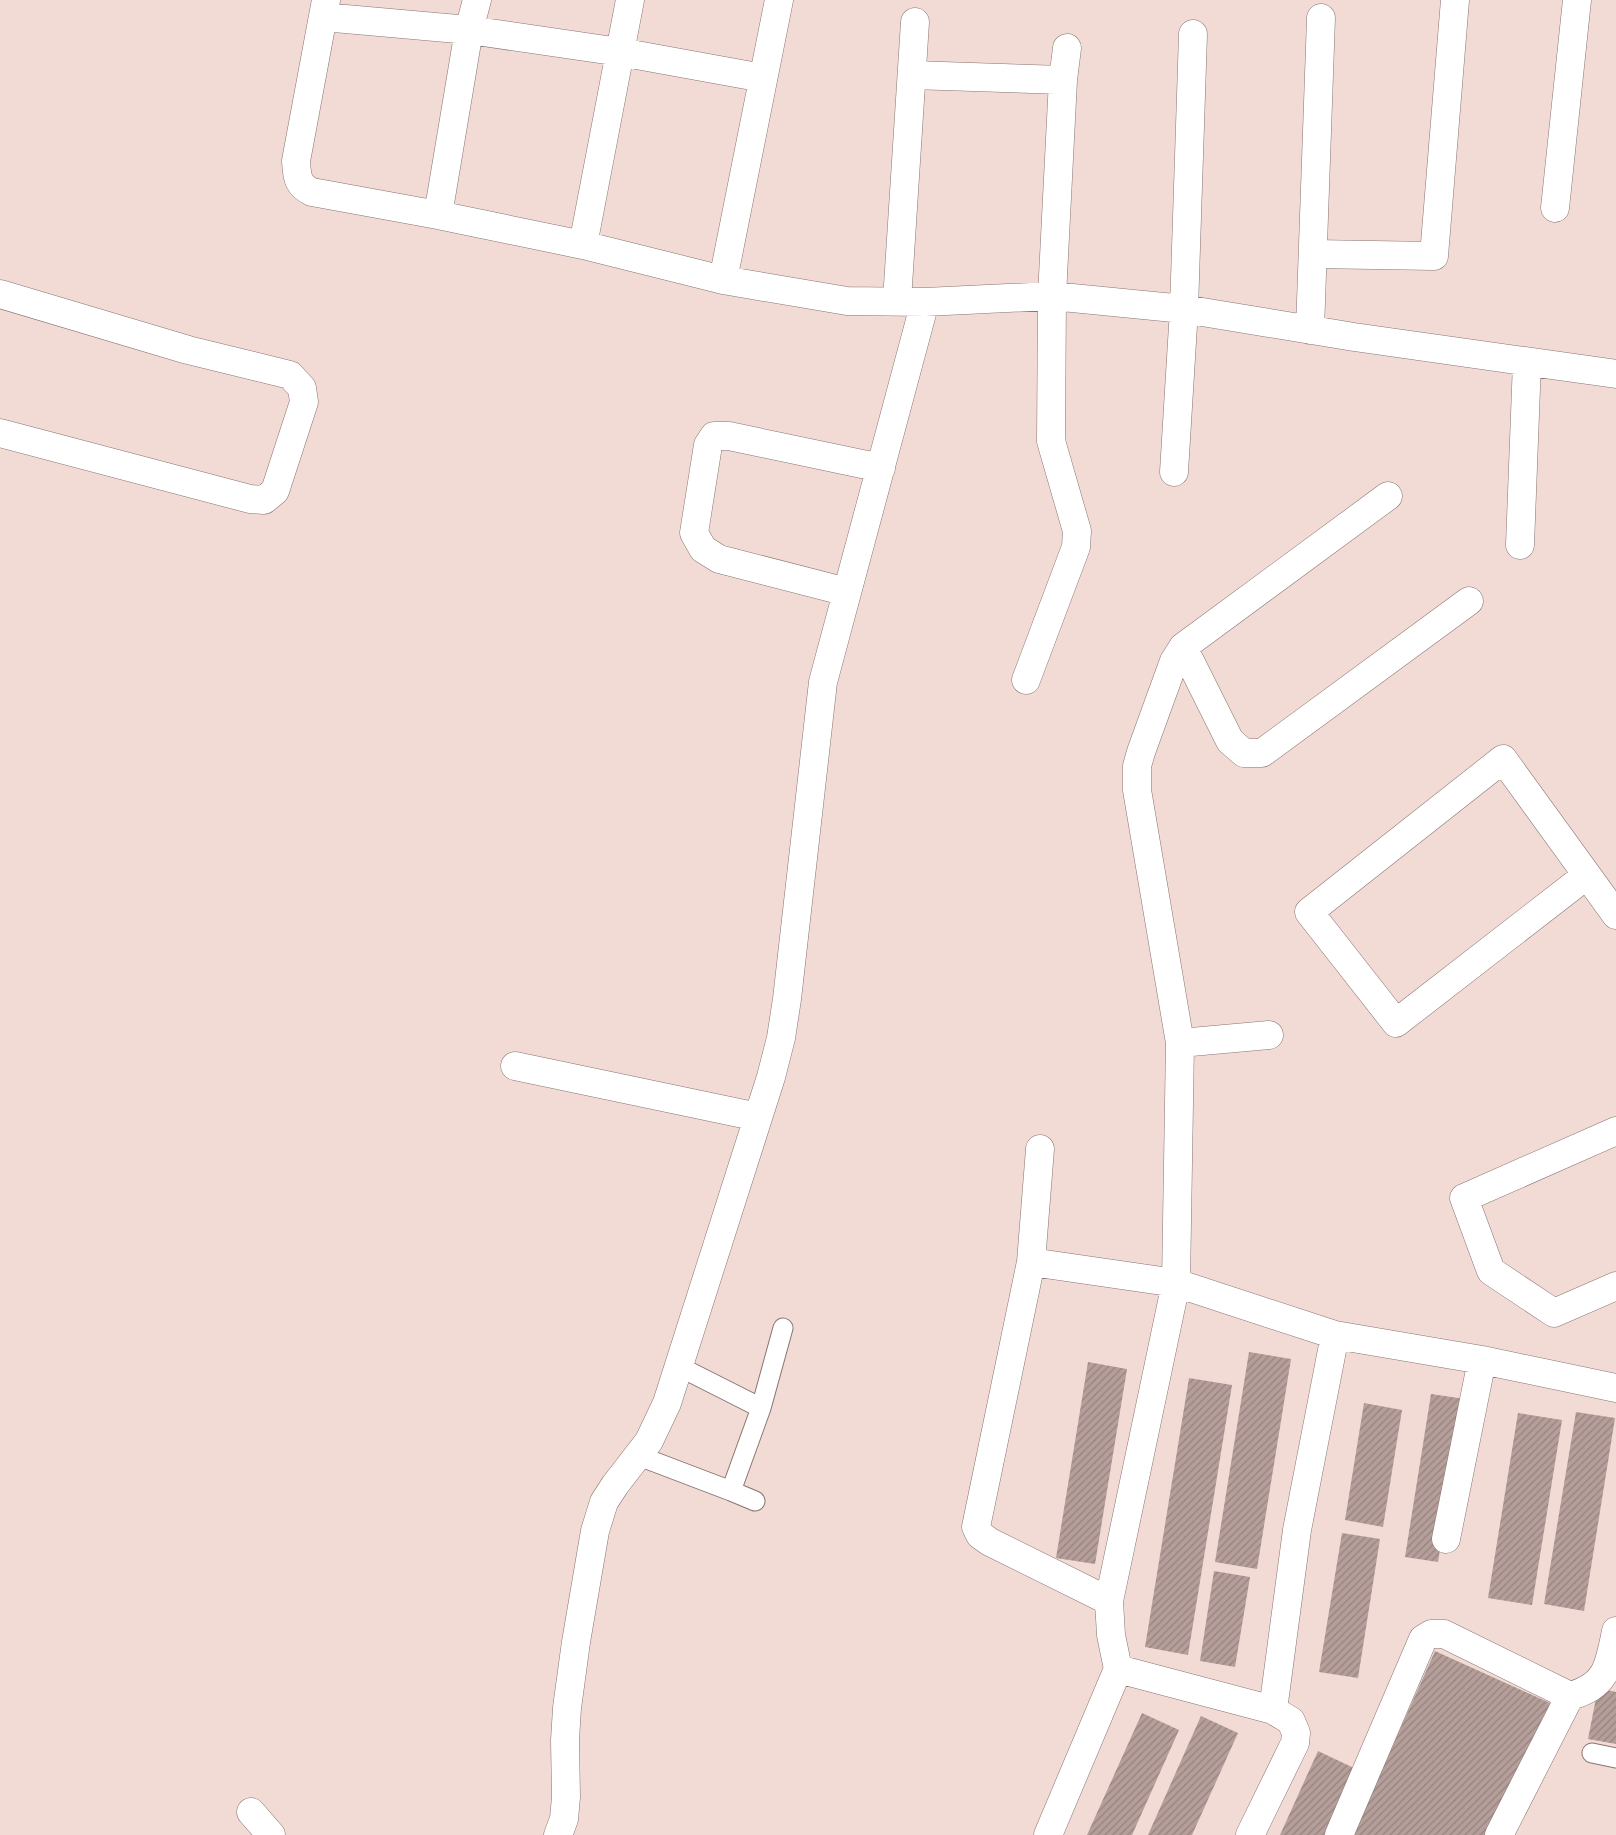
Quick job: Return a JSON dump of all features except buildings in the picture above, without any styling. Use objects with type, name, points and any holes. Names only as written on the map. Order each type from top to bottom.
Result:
[{"type":"street","points":[[438,215],[470,30],[477,0]]},
{"type":"street","points":[[583,245],[630,0]]},
{"type":"street","points":[[723,280],[779,0]]},
{"type":"street","points":[[1313,254],[1434,256],[1455,0]]},
{"type":"street","points":[[1555,208],[1577,0]]},
{"type":"street","points":[[763,78],[620,52],[324,9],[296,161],[297,180],[302,188],[312,192],[438,215],[583,245],[723,280],[847,300],[925,302],[1052,296],[1184,308],[1310,330],[1616,374]]},
{"type":"street","points":[[1310,330],[1320,18]]},
{"type":"street","points":[[897,301],[915,22]]},
{"type":"street","points":[[1174,472],[1184,308],[1193,34]]},
{"type":"street","points":[[1026,680],[1076,547],[1077,531],[1051,441],[1052,296],[1063,80],[1067,48]]},
{"type":"street","points":[[912,75],[1063,80]]},
{"type":"street","points":[[0,294],[188,350],[290,376],[302,388],[304,402],[275,490],[264,500],[250,499],[0,433]]},
{"type":"street","points":[[558,1835],[564,1818],[566,1797],[565,1740],[567,1708],[595,1531],[604,1502],[628,1466],[639,1456],[667,1403],[680,1367],[781,1038],[823,682],[925,302]]},
{"type":"street","points":[[1520,545],[1527,362]]},
{"type":"street","points":[[847,592],[719,559],[703,549],[694,533],[708,445],[714,436],[728,436],[881,468]]},
{"type":"street","points":[[1048,1835],[1118,1669],[1110,1635],[1109,1601],[1176,1283],[1180,1043],[1136,781],[1137,766],[1174,661],[1183,647],[1388,496]]},
{"type":"street","points":[[1183,647],[1230,742],[1244,753],[1262,753],[1469,601]]},
{"type":"street","points":[[1587,875],[1396,1022],[1309,912],[1503,759],[1616,915]]},
{"type":"street","points":[[1180,1043],[1269,1035]]},
{"type":"street","points":[[515,1066],[758,1117]]},
{"type":"street","points":[[1616,1131],[1464,1198],[1491,1270],[1554,1313],[1616,1286]]},
{"type":"street","points":[[1040,1149],[1031,1262],[976,1527],[980,1535],[990,1542],[1109,1601]]},
{"type":"street","points":[[1031,1262],[1176,1283],[1335,1335],[1482,1360],[1616,1388]]},
{"type":"street","points":[[1273,1710],[1297,1530],[1335,1335]]},
{"type":"street","points":[[1446,1539],[1482,1360]]},
{"type":"street","points":[[1338,1835],[1423,1640],[1431,1634],[1444,1634],[1570,1696],[1585,1692],[1598,1684],[1608,1667],[1616,1631]]},
{"type":"street","points":[[1118,1669],[1273,1710],[1291,1721],[1296,1738],[1250,1835]]},
{"type":"street","points":[[1499,1835],[1570,1696]]},
{"type":"street","points":[[251,1812],[271,1835]]},
{"type":"lane","points":[[731,1491],[761,1408],[783,1328]]},
{"type":"lane","points":[[680,1367],[761,1408]]},
{"type":"lane","points":[[639,1456],[755,1501]]},
{"type":"lane","points":[[1592,1753],[1616,1758]]}]
